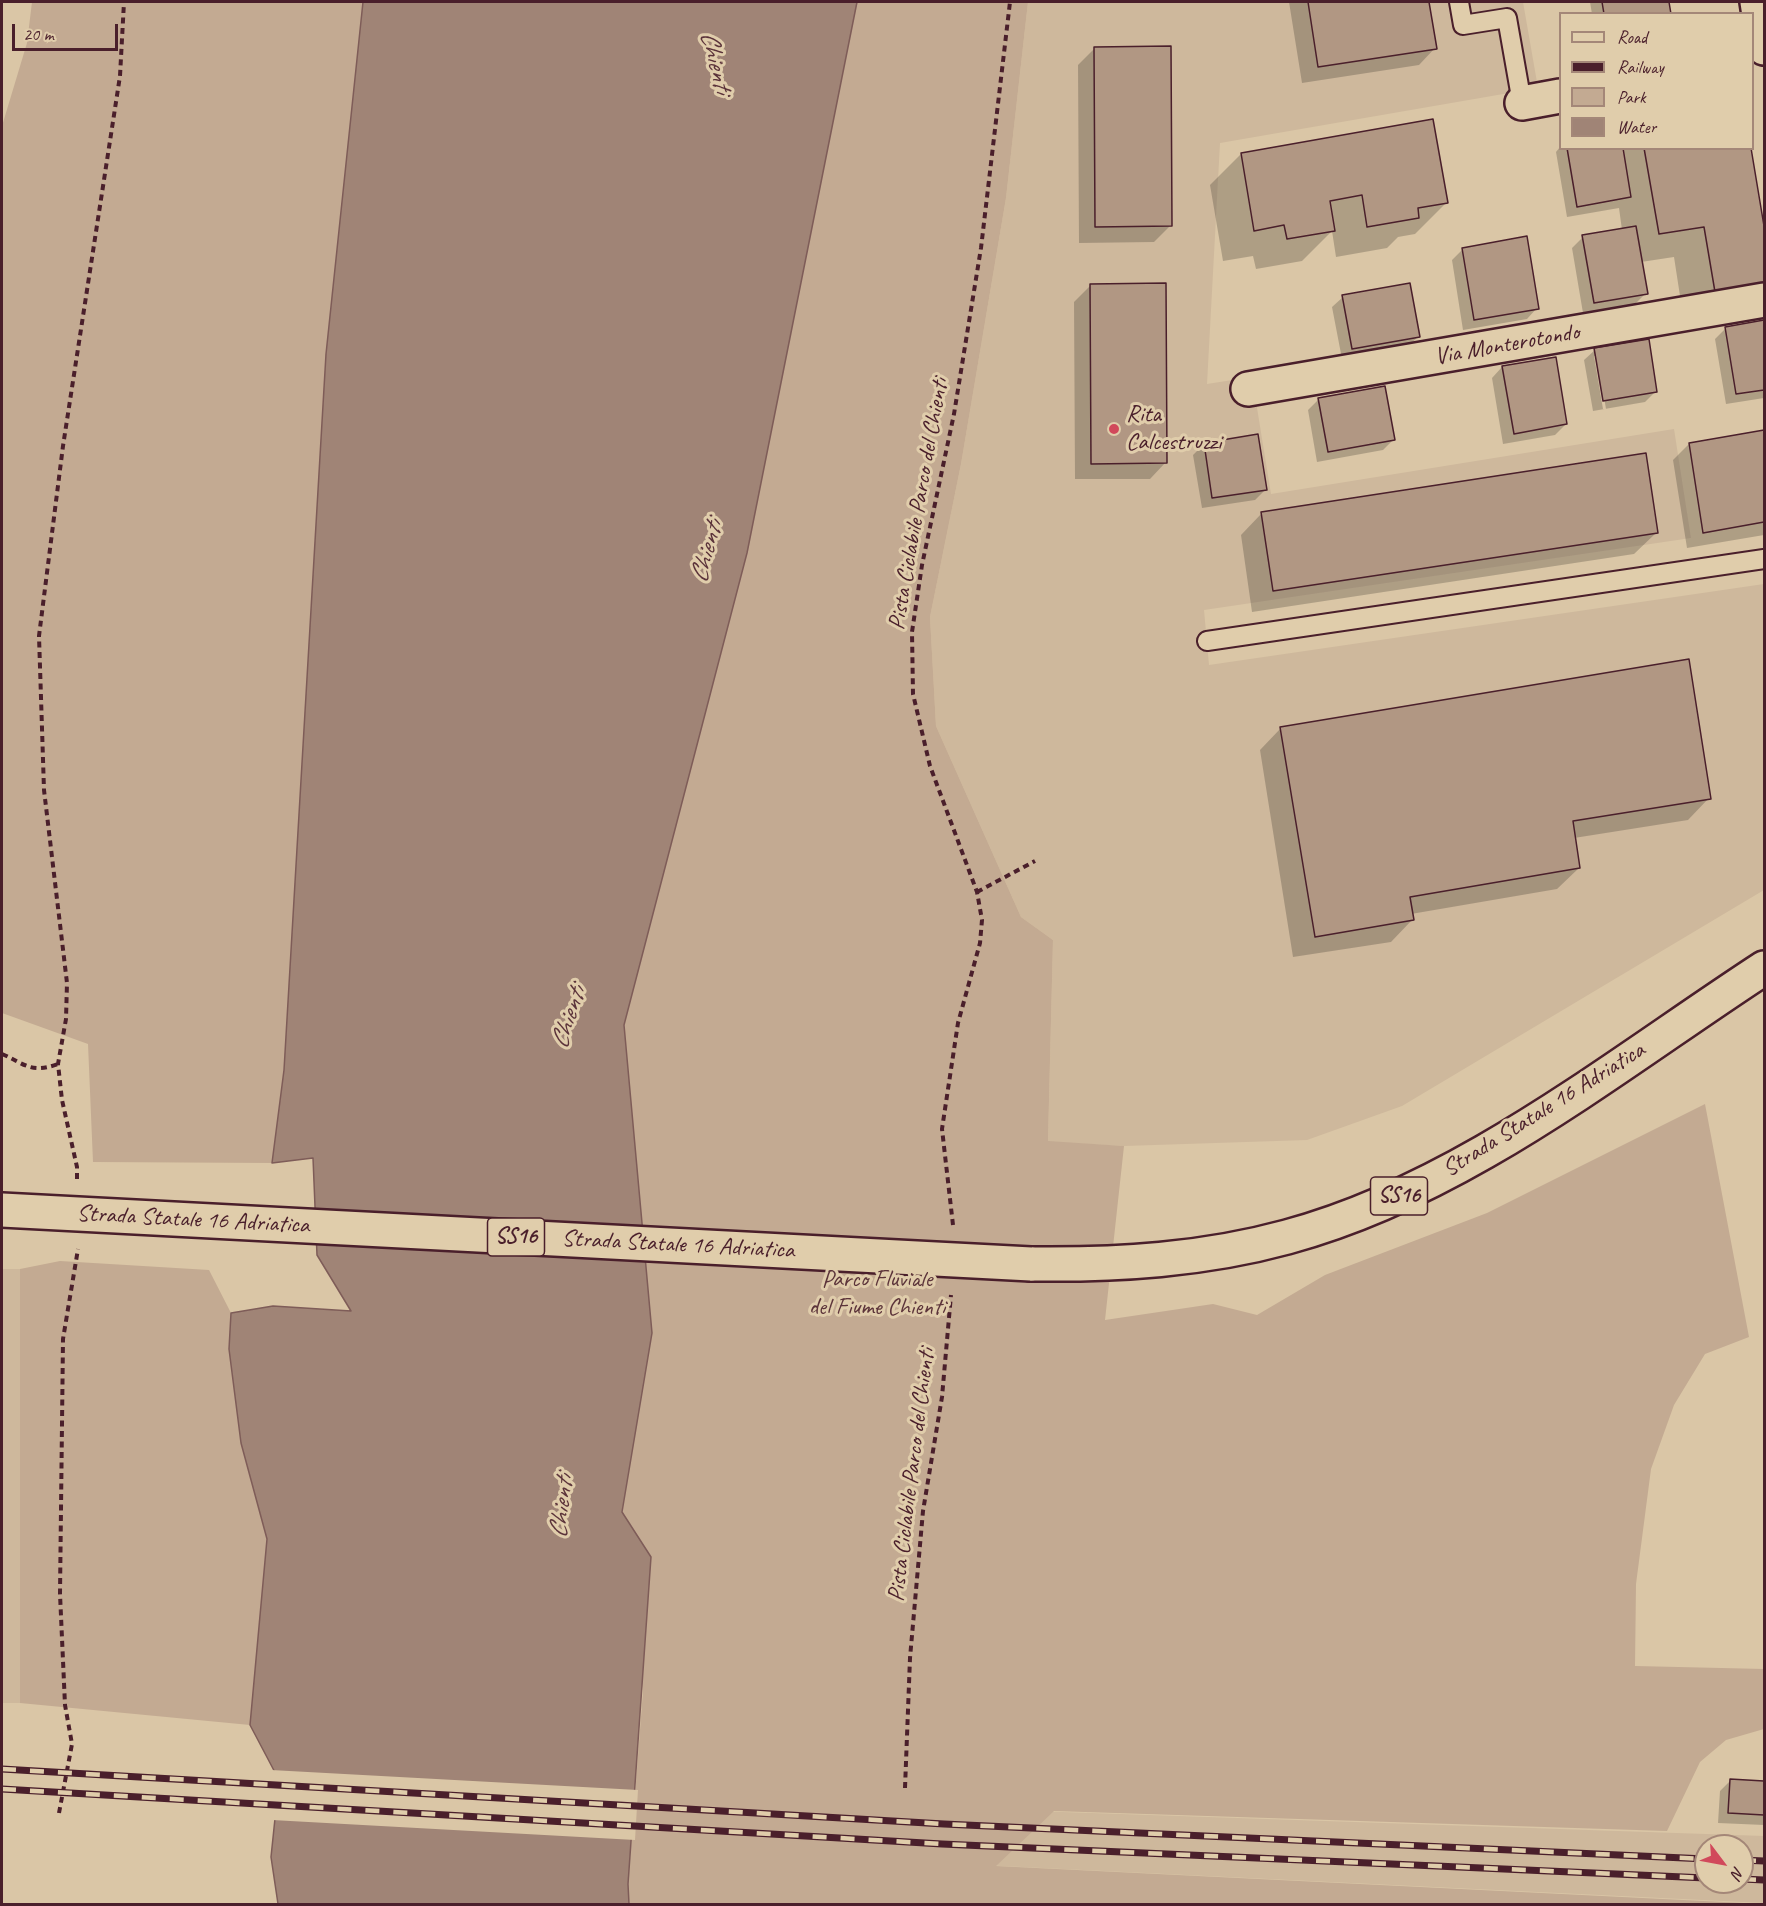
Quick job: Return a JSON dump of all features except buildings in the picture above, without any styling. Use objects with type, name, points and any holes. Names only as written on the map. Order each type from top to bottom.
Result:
[{"type":"main road","points":[[1757,2],[1764,48]]},
{"type":"main road","points":[[1522,103],[1559,96]]},
{"type":"main road","name":"Via Monterotondo","points":[[1248,389],[1764,300]]},
{"type":"main road","name":"Strada Statale 16 Adriatica","points":[[2,1210],[1030,1263],[1129,1263],[1186,1257],[1288,1237],[1344,1219],[1432,1180],[1548,1112],[1764,968]]},
{"type":"main road","name":"Strada Statale 16 Adriatica","points":[[1720,996],[1764,975]]},
{"type":"lane","points":[[1459,2],[1463,25],[1507,18],[1522,103]]},
{"type":"lane","points":[[1208,641],[1764,559]]},
{"type":"path","points":[[78,1190],[77,1167],[62,1100],[58,1064],[66,1019],[67,983],[44,790],[39,636],[63,446],[120,76],[124,2]]},
{"type":"path","name":"Pista Ciclabile Parco del Chienti","points":[[952,1233],[953,1209],[942,1129],[958,1023],[980,943],[982,920],[977,892],[930,766],[913,694],[912,632],[922,565],[954,414],[981,248],[1010,2]]},
{"type":"path","points":[[977,892],[1035,861]]},
{"type":"path","points":[[2,1054],[26,1068],[45,1069],[58,1064]]},
{"type":"path","points":[[59,1813],[72,1744],[65,1705],[60,1594],[63,1339],[78,1237]]},
{"type":"path","name":"Pista Ciclabile Parco del Chienti","points":[[905,1788],[910,1658],[921,1534],[942,1397],[951,1292]]},
{"type":"shaded area","points":[[1028,2],[1523,2],[1538,88],[1220,143],[1207,384],[1252,377],[1271,494],[1674,429],[1691,538],[1204,610],[1209,665],[1764,584],[1764,890],[1402,1106],[1307,1140],[1124,1146],[1048,1142],[1053,940],[1021,917],[936,726],[930,617],[961,464],[1006,198]]},
{"type":"shaded area","points":[[2,1269],[20,1269],[20,1703],[2,1703]]},
{"type":"shaded area","points":[[945,1808],[1706,1834],[1694,1834],[1694,1894],[1754,1894],[1754,1836],[1764,1836],[1764,1903],[960,1864]]},
{"type":"green space","points":[[32,2],[363,2],[326,354],[284,1070],[272,1163],[93,1162],[88,1044],[2,1013],[2,126],[27,43]]},
{"type":"green space","name":"Parco Fluviale del Fiume Chienti","points":[[857,2],[1028,2],[1006,198],[961,464],[930,617],[936,726],[1021,917],[1053,940],[1048,1141],[1124,1146],[1105,1320],[1213,1304],[1257,1315],[1325,1275],[1487,1213],[1705,1104],[1749,1337],[1705,1354],[1674,1405],[1651,1469],[1636,1584],[1635,1666],[1764,1669],[1764,1729],[1726,1740],[1700,1762],[1667,1831],[1054,1811],[996,1866],[1764,1904],[629,1904],[628,1884],[643,1691],[622,1512],[652,1333],[624,1025],[747,553]]},
{"type":"green space","points":[[60,1261],[209,1270],[231,1313],[229,1349],[241,1443],[267,1539],[250,1725],[20,1703],[20,1269]]},
{"type":"water","name":"Chienti","points":[[363,2],[857,2],[747,553],[624,1025],[652,1333],[622,1512],[651,1557],[628,1884],[629,1904],[278,1904],[271,1857],[279,1780],[250,1725],[267,1539],[241,1443],[229,1349],[231,1313],[273,1306],[351,1311],[317,1255],[313,1158],[272,1163],[284,1070],[326,354]]},
{"type":"pier","points":[[271,1770],[638,1790],[635,1840],[272,1820],[276,1780]]},
{"type":"railway","points":[[2,1769],[944,1824],[1694,1858]]},
{"type":"railway","points":[[2,1789],[942,1844],[1694,1877]]},
{"type":"railway","points":[[1754,1861],[1764,1861]]},
{"type":"railway","points":[[1754,1880],[1764,1880]]},
{"type":"place","name":"Rita Calcestruzzi","points":[[1114,429]]}]
